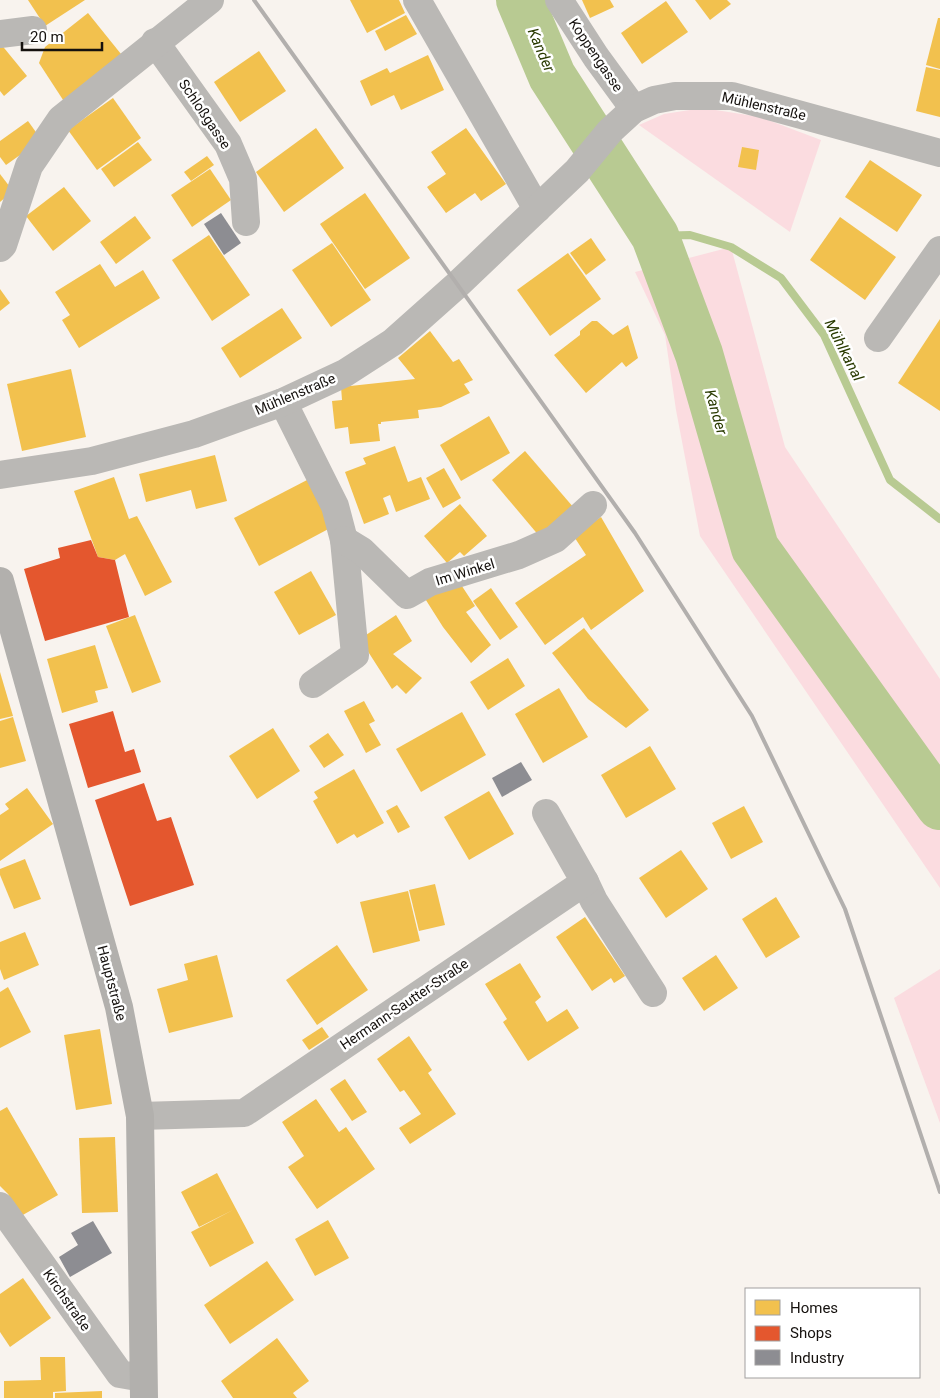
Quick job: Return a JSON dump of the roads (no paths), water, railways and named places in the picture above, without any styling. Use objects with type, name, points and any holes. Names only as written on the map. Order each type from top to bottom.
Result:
[{"type":"main road","name":"Hauptstraße","points":[[0,581],[119,1007],[140,1116],[144,1388]]},
{"type":"street","points":[[0,248],[3,245],[29,166],[61,119],[155,42],[210,0]]},
{"type":"street","points":[[417,0],[537,209]]},
{"type":"street","name":"Koppengasse","points":[[560,0],[596,57],[634,109]]},
{"type":"street","points":[[0,34],[33,30]]},
{"type":"street","name":"Schloßgasse","points":[[155,42],[228,144],[242,179],[246,222]]},
{"type":"street","name":"Mühlenstraße","points":[[0,475],[62,467],[194,434],[282,402],[345,372],[393,342],[577,171],[610,131],[634,109],[654,100],[675,96],[732,96],[940,153]]},
{"type":"street","points":[[878,338],[940,250]]},
{"type":"street","points":[[282,402],[335,506],[344,540],[355,655],[313,684]]},
{"type":"street","name":"Im Winkel","points":[[344,540],[362,551],[407,595],[430,582],[519,555],[555,539],[594,505]]},
{"type":"street","points":[[546,814],[594,901],[654,993]]},
{"type":"street","name":"Hermann-Sautter-Straße","points":[[140,1116],[244,1113],[585,882]]},
{"type":"street","name":"Kirchstraße","points":[[0,1206],[120,1374],[144,1388]]},
{"type":"waterway","name":"Kander","points":[[520,0],[552,76],[655,236],[699,354],[755,548],[940,806]]},
{"type":"waterway","name":"Mühlkanal","points":[[655,236],[690,235],[731,247],[781,278],[824,335],[890,480],[940,519]]},
{"type":"railway","points":[[254,0],[635,533],[752,716],[845,909],[940,1192]]}]
